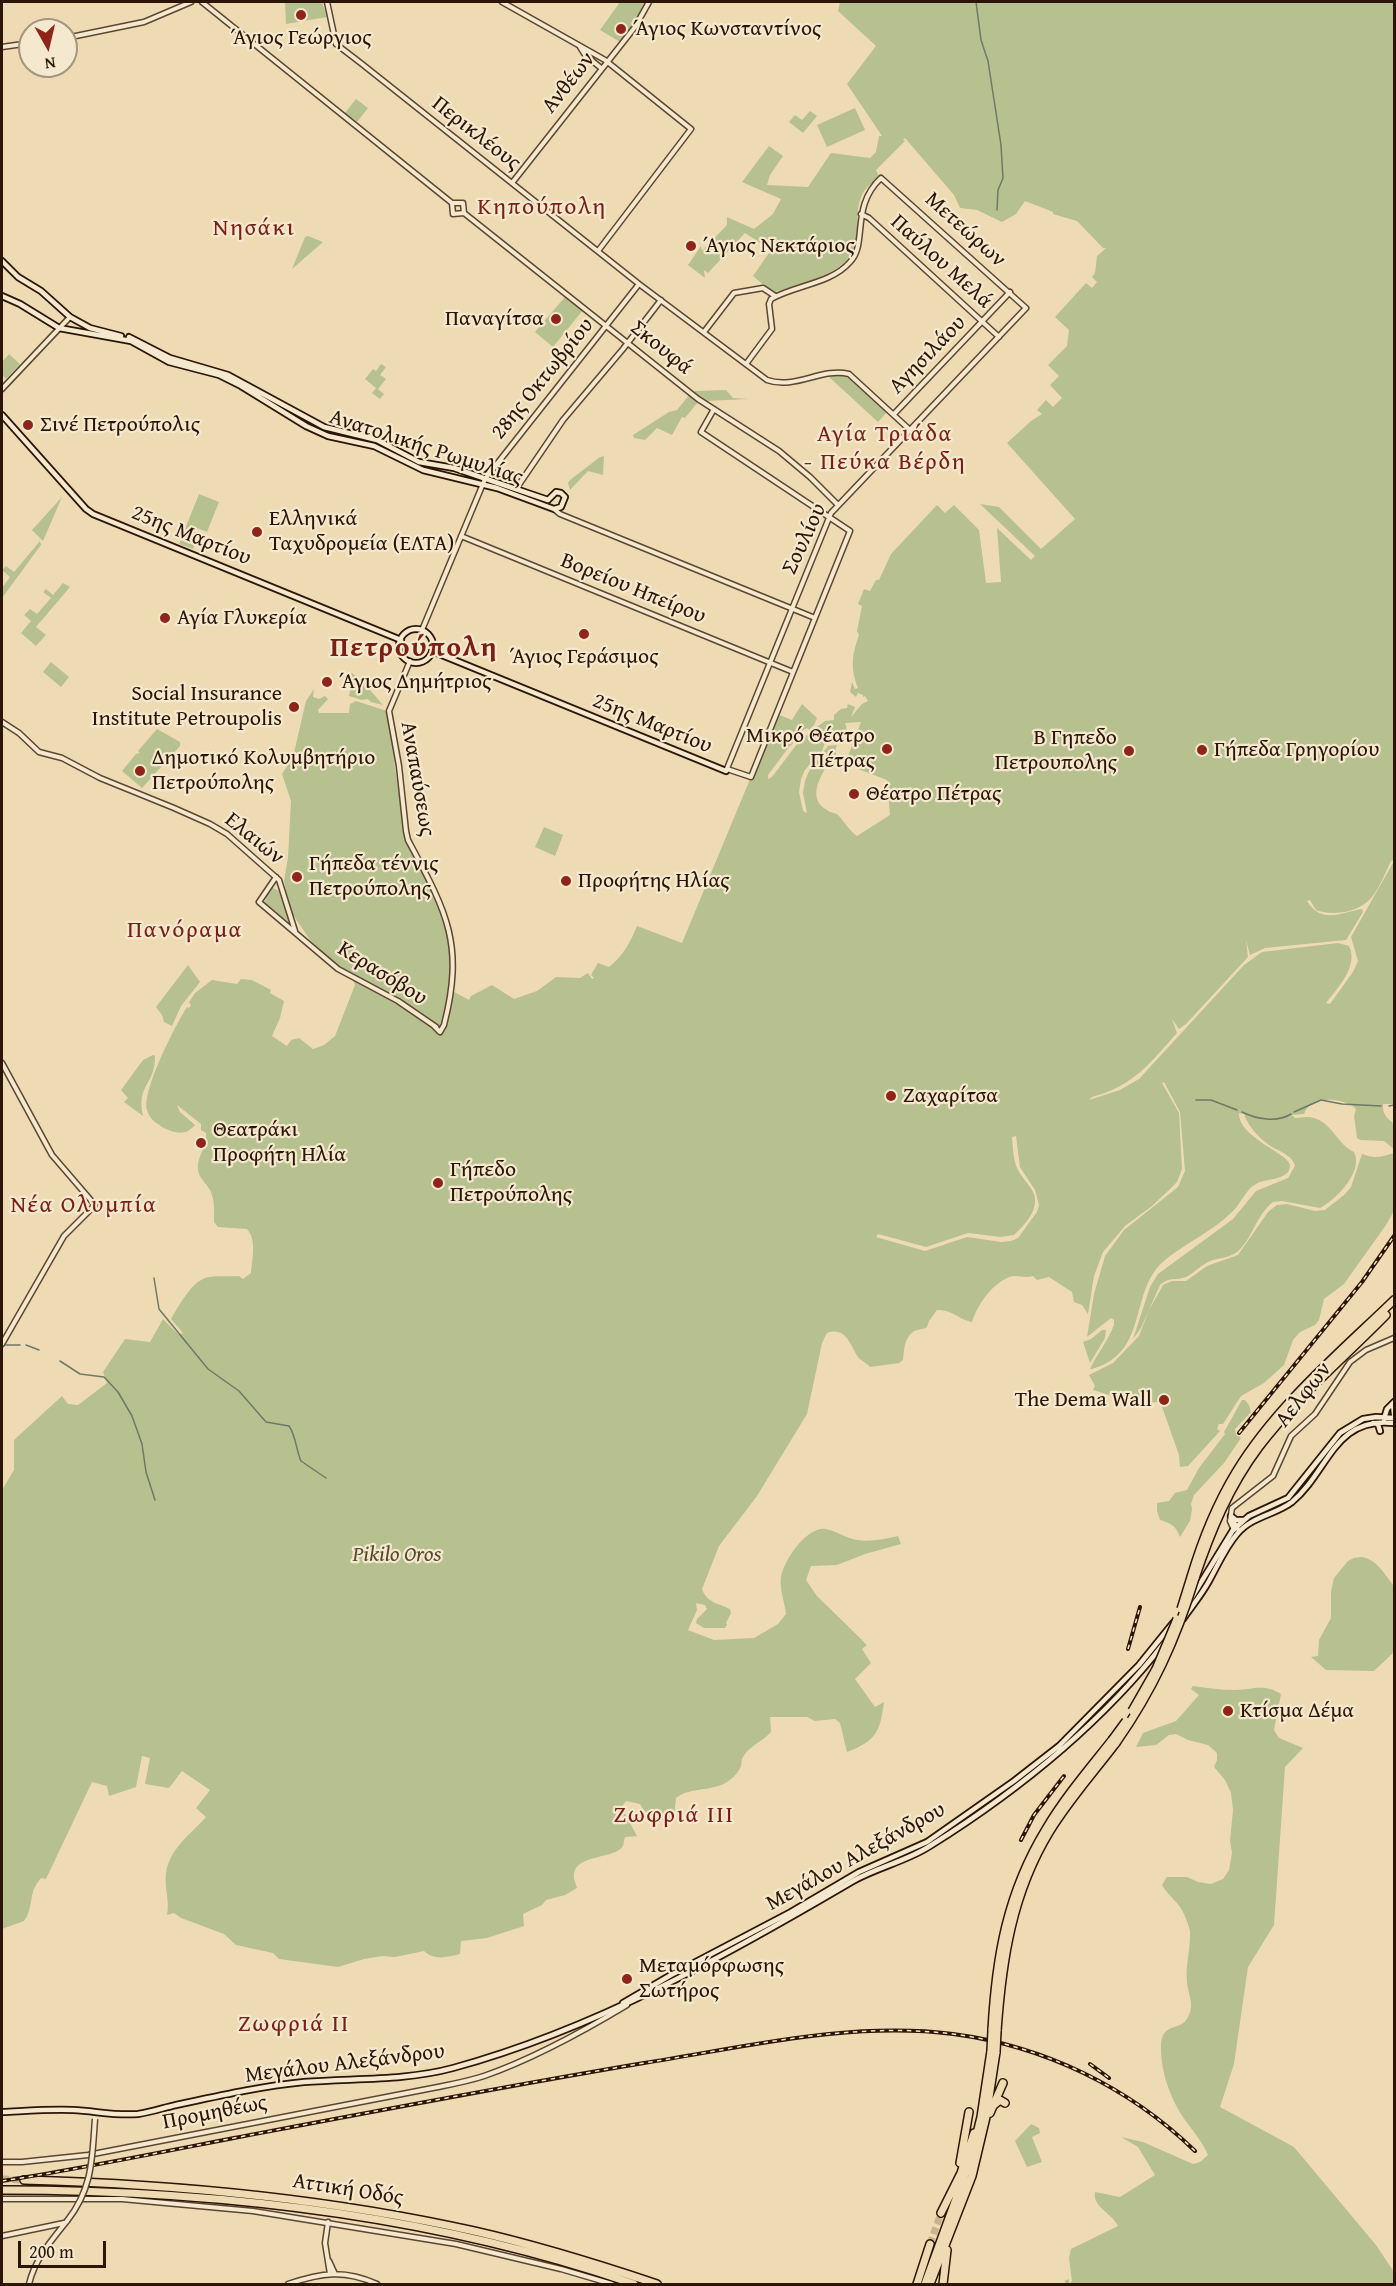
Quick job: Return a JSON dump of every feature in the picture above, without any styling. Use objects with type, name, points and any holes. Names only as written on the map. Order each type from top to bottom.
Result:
[{"type":"highway","points":[[1193,1577],[1202,1540],[1219,1503],[1254,1445],[1282,1412],[1395,1300]]},
{"type":"highway","points":[[930,2284],[976,2158],[986,2117],[1003,1959],[1010,1927],[1024,1885],[1051,1829],[1114,1742],[1156,1669],[1216,1521],[1230,1493],[1258,1449],[1286,1415],[1395,1306]]},
{"type":"highway","points":[[925,2284],[971,2158],[993,2051]]},
{"type":"highway","points":[[976,2158],[1003,2083]]},
{"type":"highway","points":[[941,2213],[963,2167],[986,2088]]},
{"type":"highway","points":[[993,2107],[998,2100],[1005,2103]]},
{"type":"highway","points":[[945,2205],[960,2163],[966,2115]]},
{"type":"highway","name":"Αττική Οδός","points":[[24,2180],[244,2193],[377,2212],[530,2244],[657,2284]]},
{"type":"highway","name":"Αττική Οδός","points":[[2,2190],[107,2192],[286,2205],[376,2219],[473,2238],[571,2264],[634,2284]]},
{"type":"highway","points":[[943,2284],[946,2255],[959,2207]]},
{"type":"highway","points":[[916,2284],[930,2244]]},
{"type":"main road","name":"Ανατολικής Ρωμυλίας","points":[[2,261],[18,277],[41,291],[70,317],[90,328],[136,340],[170,358],[228,375],[324,427],[378,440],[419,462],[454,468],[484,481],[553,508],[562,506],[564,495],[556,492],[548,500],[484,481],[423,470],[374,446],[328,436],[306,426],[225,378],[169,362],[131,341],[59,328]]},
{"type":"main road","points":[[2,296],[20,304],[59,328]]},
{"type":"main road","name":"25ης Μαρτίου","points":[[2,415],[93,514],[401,639]]},
{"type":"main road","points":[[548,500],[553,508]]},
{"type":"main road","points":[[411,630],[422,630],[431,638],[432,651],[424,660],[410,661],[401,652],[401,639],[411,630]]},
{"type":"main road","name":"25ης Μαρτίου","points":[[432,651],[726,770]]},
{"type":"main road","points":[[1389,1418],[1393,1404]]},
{"type":"main road","points":[[1370,1420],[1393,1404]]},
{"type":"main road","name":"Μεγάλου Αλεξάνδρου","points":[[614,2009],[671,1975],[791,1912],[859,1872],[920,1846],[1014,1781],[1077,1729],[1139,1665],[1195,1594],[1244,1520],[1288,1498],[1340,1433],[1355,1423],[1389,1418],[1395,1423]]},
{"type":"main road","points":[[1370,1420],[1378,1424],[1380,1431]]},
{"type":"main road","name":"Μεγάλου Αλεξάνδρου","points":[[2,2112],[64,2110],[96,2115],[140,2114],[186,2103],[301,2082],[396,2077],[445,2070],[511,2050],[631,2002],[794,1917],[861,1877],[930,1846],[1035,1772],[1081,1733],[1149,1661],[1200,1597],[1236,1530],[1291,1502],[1344,1437],[1370,1420]]},
{"type":"main road","points":[[1231,1514],[1234,1519],[1244,1520]]},
{"type":"street","points":[[78,36],[144,22],[191,2]]},
{"type":"street","points":[[202,2],[452,203],[463,202],[464,213],[453,214],[452,203]]},
{"type":"street","name":"Περικλέους","points":[[325,2],[334,40],[342,51],[362,64],[639,284],[767,380],[785,383],[844,372],[863,384],[894,414]]},
{"type":"street","points":[[502,2],[607,62],[691,129],[598,250]]},
{"type":"street","name":"Ανθέων","points":[[512,183],[634,27],[649,2]]},
{"type":"street","points":[[2,47],[18,45]]},
{"type":"street","points":[[579,46],[585,55],[601,68]]},
{"type":"street","name":"Μετεώρων","points":[[861,214],[865,198],[881,178],[1011,292],[1026,308]]},
{"type":"street","name":"Σκουφά","points":[[464,213],[698,399],[779,452],[810,477],[838,505]]},
{"type":"street","points":[[746,364],[772,328],[769,303],[776,296],[836,273],[849,264],[856,252],[861,214]]},
{"type":"street","name":"Παύλου Μελά","points":[[861,214],[869,218],[999,337]]},
{"type":"street","name":"28ης Οκτωβρίου","points":[[422,630],[484,481],[639,284]]},
{"type":"street","points":[[704,333],[734,293],[763,288],[776,296]]},
{"type":"street","name":"Αγησιλάου","points":[[894,414],[1011,292]]},
{"type":"street","points":[[516,489],[563,420],[661,300]]},
{"type":"street","name":"Σουλίου","points":[[726,770],[828,517],[1026,308]]},
{"type":"street","points":[[2,389],[70,317]]},
{"type":"street","points":[[714,409],[702,432],[850,531],[751,777],[726,770]]},
{"type":"street","points":[[894,414],[910,430]]},
{"type":"street","name":"Ανατολικής Ρωμυλίας","points":[[553,508],[560,514],[815,618]]},
{"type":"street","name":"Βορείου Ηπείρου","points":[[461,536],[793,672]]},
{"type":"street","name":"Αναπαύσεως","points":[[410,661],[389,711],[399,766],[407,837],[446,915],[452,941],[454,970],[445,1022],[440,1030]]},
{"type":"street","name":"Ελαιών","points":[[2,723],[18,733],[39,752],[59,757],[97,777],[218,828],[280,882],[295,931]]},
{"type":"street","name":"Κερασόβου","points":[[276,877],[259,902],[338,969],[398,1001],[440,1030]]},
{"type":"street","points":[[2,1063],[52,1155],[95,1205],[72,1225],[64,1236],[2,1344]]},
{"type":"street","name":"Αελφων","points":[[1231,1514],[1233,1506],[1273,1476],[1291,1436],[1315,1414],[1350,1362],[1366,1350],[1395,1338]]},
{"type":"street","points":[[1231,1514],[1236,1530]]},
{"type":"street","name":"Προμηθέως","points":[[2,2162],[88,2155],[449,2085],[482,2076],[531,2056],[631,2002]]},
{"type":"street","points":[[29,2284],[42,2253],[68,2221],[83,2196],[88,2182],[96,2115]]},
{"type":"street","points":[[2,2199],[122,2199],[253,2211],[328,2222],[491,2252],[612,2284]]},
{"type":"street","points":[[2,2236],[56,2226],[68,2221]]},
{"type":"street","points":[[328,2222],[325,2243],[332,2274]]},
{"type":"street","points":[[56,2226],[62,2228]]},
{"type":"street","points":[[288,2284],[309,2277],[332,2274],[351,2274],[377,2284]]},
{"type":"green space","points":[[285,2],[322,2],[327,17],[286,24]]},
{"type":"green space","points":[[620,2],[646,2],[634,24],[620,42],[600,30]]},
{"type":"green space","name":"Pikilo Oros","points":[[840,2],[1394,2],[1394,860],[1391,861],[1371,898],[1356,909],[1328,913],[1316,910],[1310,900],[1307,901],[1313,908],[1319,913],[1325,915],[1362,909],[1363,912],[1346,940],[1265,948],[1250,955],[1246,940],[1248,957],[1186,1024],[1179,1029],[1172,1019],[1177,1033],[1149,1064],[1119,1087],[1089,1100],[1120,1090],[1139,1079],[1244,965],[1262,952],[1338,943],[1349,946],[1351,961],[1349,969],[1326,1003],[1330,1004],[1353,972],[1358,961],[1351,937],[1394,861],[1394,1104],[1383,1104],[1383,1110],[1394,1124],[1394,1149],[1384,1141],[1357,1138],[1354,1116],[1356,1109],[1344,1102],[1320,1101],[1307,1108],[1304,1114],[1292,1115],[1295,1118],[1314,1118],[1326,1124],[1348,1149],[1354,1152],[1355,1168],[1347,1184],[1333,1199],[1320,1208],[1282,1201],[1273,1202],[1267,1207],[1247,1241],[1237,1252],[1210,1261],[1186,1277],[1170,1280],[1160,1285],[1141,1328],[1133,1339],[1150,1287],[1158,1274],[1233,1219],[1256,1191],[1288,1178],[1295,1166],[1288,1156],[1261,1138],[1251,1127],[1244,1114],[1239,1113],[1241,1122],[1255,1138],[1288,1161],[1289,1171],[1281,1177],[1260,1182],[1252,1187],[1225,1219],[1165,1260],[1146,1287],[1131,1335],[1123,1349],[1110,1361],[1090,1369],[1114,1325],[1114,1320],[1111,1318],[1087,1337],[1094,1294],[1105,1256],[1124,1230],[1178,1187],[1185,1171],[1180,1112],[1164,1082],[1162,1083],[1179,1113],[1182,1169],[1177,1182],[1152,1206],[1125,1226],[1103,1252],[1094,1276],[1088,1314],[1082,1305],[1074,1302],[1072,1292],[1049,1277],[1037,1280],[1033,1276],[1015,1276],[1002,1280],[991,1290],[978,1308],[972,1322],[948,1311],[937,1310],[927,1327],[914,1331],[910,1335],[905,1345],[903,1360],[899,1363],[870,1367],[858,1357],[843,1334],[827,1333],[822,1343],[807,1414],[757,1496],[719,1546],[702,1589],[710,1600],[730,1609],[727,1625],[725,1628],[704,1628],[696,1623],[707,1609],[705,1605],[696,1603],[697,1610],[688,1630],[714,1640],[754,1638],[778,1624],[786,1614],[781,1586],[783,1570],[804,1538],[811,1533],[826,1529],[862,1541],[898,1536],[901,1544],[837,1565],[811,1566],[806,1580],[817,1596],[867,1645],[862,1649],[871,1663],[855,1679],[875,1707],[884,1702],[881,1721],[875,1734],[857,1748],[847,1752],[840,1723],[835,1719],[815,1721],[807,1717],[770,1717],[771,1732],[746,1753],[735,1775],[721,1785],[686,1793],[676,1798],[674,1817],[659,1820],[646,1813],[640,1804],[626,1801],[623,1805],[624,1812],[637,1836],[625,1837],[623,1846],[613,1853],[582,1863],[576,1868],[574,1874],[577,1888],[565,1895],[546,1900],[542,1905],[523,1914],[524,1926],[487,1938],[461,1941],[460,1954],[437,1957],[424,1951],[395,1957],[382,1956],[364,1959],[338,1967],[279,1959],[273,1953],[236,1945],[224,1934],[181,1918],[174,1913],[167,1915],[166,1873],[168,1864],[176,1849],[206,1817],[196,1808],[210,1790],[182,1771],[169,1788],[145,1784],[150,1758],[142,1756],[136,1787],[109,1796],[107,1786],[92,1782],[46,1879],[41,1878],[34,1888],[26,1918],[24,1921],[2,1929],[2,1490],[14,1470],[14,1440],[62,1396],[68,1404],[78,1405],[107,1383],[103,1372],[125,1339],[150,1342],[163,1319],[179,1335],[183,1333],[171,1319],[185,1296],[200,1281],[218,1276],[239,1276],[243,1279],[251,1273],[253,1244],[250,1233],[247,1229],[218,1227],[214,1222],[212,1194],[200,1176],[198,1168],[206,1138],[206,1133],[201,1130],[201,1124],[177,1105],[180,1112],[195,1125],[182,1133],[174,1132],[157,1124],[147,1110],[149,1088],[154,1074],[182,1016],[187,1007],[191,1005],[189,1002],[195,993],[212,980],[237,984],[241,979],[252,980],[271,990],[270,993],[284,1001],[272,1036],[287,1046],[291,1040],[299,1038],[313,1049],[324,1045],[335,1036],[355,985],[351,975],[337,966],[310,940],[290,910],[284,881],[288,857],[291,801],[282,774],[293,757],[306,701],[314,689],[313,697],[319,699],[325,696],[328,699],[318,710],[319,713],[349,713],[350,704],[356,701],[387,711],[404,829],[444,915],[452,954],[449,989],[469,1000],[471,996],[492,985],[514,999],[537,991],[556,977],[580,978],[588,973],[592,979],[594,978],[591,975],[598,963],[609,967],[614,963],[626,949],[637,926],[682,943],[777,714],[792,720],[802,704],[817,718],[814,725],[809,730],[807,728],[802,731],[803,733],[789,747],[768,775],[768,779],[772,777],[800,740],[825,721],[834,720],[834,715],[841,709],[847,708],[848,704],[855,707],[851,717],[862,704],[868,701],[863,695],[858,693],[856,697],[850,692],[852,682],[855,689],[858,688],[853,662],[862,606],[858,604],[864,589],[870,591],[876,580],[879,580],[891,554],[937,505],[945,513],[954,505],[979,530],[986,583],[1001,582],[997,528],[1031,560],[1035,556],[980,504],[999,507],[1041,549],[1075,519],[1007,443],[1042,414],[1037,410],[1046,400],[1053,407],[1062,398],[1050,385],[1059,376],[1048,365],[1067,346],[1069,330],[1055,317],[1086,283],[1092,288],[1097,282],[1092,277],[1095,273],[1097,256],[1106,248],[1103,248],[1077,221],[1053,214],[1053,212],[1025,201],[1016,214],[1002,222],[977,210],[960,208],[954,195],[905,138],[903,140],[905,141],[876,170],[879,176],[863,193],[858,209],[856,243],[849,257],[834,270],[814,280],[773,293],[753,276],[771,250],[745,233],[708,273],[704,270],[705,278],[688,265],[701,246],[702,251],[727,225],[727,217],[754,229],[773,214],[781,199],[742,182],[769,146],[783,156],[770,175],[767,185],[808,187],[831,153],[870,158],[876,152],[879,136],[882,136],[847,84],[876,46],[838,11]],"holes":[[[861,722],[845,764],[887,780],[890,815],[857,836],[838,815],[821,805],[816,794],[827,765],[832,765],[838,760],[835,751],[837,745],[828,746],[809,771],[803,793],[807,813],[803,811],[799,792],[805,770],[822,751],[827,737],[834,735],[835,741],[841,739],[847,729],[845,723]],[[1016,1136],[1020,1167],[1035,1190],[1039,1205],[1037,1212],[1018,1238],[1001,1242],[967,1237],[925,1251],[876,1237],[878,1234],[926,1247],[968,1233],[1001,1237],[1014,1235],[1028,1220],[1035,1202],[1035,1196],[1015,1162],[1012,1137]]]},
{"type":"green space","points":[[356,99],[368,108],[357,122],[345,113]]},
{"type":"green space","points":[[855,108],[865,130],[827,147],[817,125]]},
{"type":"green space","points":[[810,111],[817,116],[803,133],[789,122],[795,115],[802,120]]},
{"type":"green space","points":[[305,237],[323,242],[292,269]]},
{"type":"green space","points":[[565,297],[583,310],[553,347],[535,332]]},
{"type":"green space","points":[[9,354],[20,364],[6,379],[2,375],[2,362]]},
{"type":"green space","points":[[381,364],[386,367],[380,375],[386,379],[378,389],[384,394],[380,399],[372,393],[376,388],[365,379],[373,369],[376,371]]},
{"type":"green space","points":[[840,375],[852,379],[887,412],[878,422],[829,377]]},
{"type":"green space","points":[[726,390],[733,398],[749,399],[706,401],[694,393],[695,391]]},
{"type":"green space","points":[[690,394],[698,402],[685,418],[682,417],[672,435],[657,428],[645,440],[634,438],[633,435],[669,412],[677,410]]},
{"type":"green space","points":[[290,411],[321,429],[374,441],[398,453],[396,456],[377,446],[330,435],[288,414]]},
{"type":"green space","points":[[604,456],[603,475],[588,471],[570,490],[568,483],[570,480]]},
{"type":"green space","points":[[199,494],[219,502],[207,532],[197,528],[191,543],[195,545],[193,549],[179,544]]},
{"type":"green space","points":[[62,497],[43,541],[32,530]]},
{"type":"green space","points":[[40,541],[41,545],[2,598],[2,588],[10,577],[2,570],[6,566],[14,572]]},
{"type":"green space","points":[[63,583],[70,587],[36,627],[46,635],[36,646],[21,633],[31,621],[24,615],[30,609],[37,614],[51,598],[43,592],[46,589],[53,595]]},
{"type":"green space","points":[[51,662],[69,677],[61,687],[43,672]]},
{"type":"green space","points":[[352,673],[383,705],[368,699],[362,700],[349,696],[352,682],[350,674]]},
{"type":"green space","points":[[157,729],[180,742],[180,746],[142,788],[122,771],[136,754],[140,753],[138,751]]},
{"type":"green space","points":[[544,827],[563,835],[555,856],[535,847]]},
{"type":"green space","points":[[271,887],[279,891],[289,922],[264,903]]},
{"type":"green space","points":[[188,965],[200,982],[181,1006],[172,1026],[164,1022],[156,1007]]},
{"type":"green space","points":[[155,1056],[152,1074],[142,1097],[143,1116],[124,1102],[128,1098],[121,1090],[143,1060]]},
{"type":"green space","points":[[1394,1153],[1394,1211],[1386,1225],[1344,1284],[1324,1299],[1319,1320],[1315,1325],[1300,1332],[1293,1340],[1284,1365],[1264,1383],[1241,1396],[1223,1424],[1219,1424],[1217,1429],[1220,1431],[1188,1466],[1180,1467],[1179,1455],[1161,1404],[1158,1402],[1124,1404],[1112,1396],[1093,1390],[1095,1386],[1089,1375],[1113,1363],[1139,1336],[1149,1310],[1163,1285],[1172,1281],[1186,1281],[1207,1266],[1238,1255],[1268,1212],[1277,1205],[1287,1204],[1315,1211],[1325,1210],[1351,1187],[1362,1154],[1378,1157]]},
{"type":"green space","points":[[1102,1330],[1106,1330],[1105,1338],[1090,1363],[1083,1342]]},
{"type":"green space","points":[[1242,1400],[1249,1405],[1251,1412],[1235,1429],[1236,1435],[1241,1438],[1224,1463],[1194,1495],[1190,1521],[1180,1537],[1173,1526],[1160,1520],[1157,1503],[1169,1501],[1175,1493],[1187,1490],[1199,1468],[1225,1434]]},
{"type":"green space","points":[[1362,1557],[1376,1564],[1394,1584],[1394,1652],[1374,1671],[1326,1670],[1311,1657],[1318,1656],[1319,1640],[1331,1618],[1331,1592],[1334,1578],[1348,1561]]},
{"type":"green space","points":[[1193,1686],[1230,1690],[1264,1688],[1275,1691],[1281,1694],[1274,1730],[1279,1738],[1303,1748],[1285,1767],[1274,1925],[1248,1967],[1234,2064],[1220,2107],[1294,2147],[1376,2245],[1394,2272],[1394,2284],[1069,2284],[1072,2281],[1069,2258],[1071,2249],[1118,2226],[1096,2202],[1095,2192],[1120,2197],[1155,2175],[1138,2147],[1121,2137],[1143,2142],[1193,2164],[1200,2162],[1208,2155],[1177,2107],[1168,2088],[1163,2068],[1161,2048],[1164,2034],[1167,2030],[1185,2022],[1190,2013],[1191,2004],[1187,1976],[1190,1929],[1182,1910],[1162,1885],[1167,1877],[1187,1877],[1211,1884],[1223,1879],[1229,1870],[1232,1853],[1231,1793],[1225,1780],[1214,1767],[1217,1753],[1208,1745],[1176,1734],[1169,1735],[1156,1745],[1136,1747],[1143,1733],[1176,1721],[1199,1695],[1191,1689]]},
{"type":"green space","points":[[1031,2124],[1039,2128],[1040,2133],[1032,2137],[1042,2162],[1027,2167],[1015,2141]]},
{"type":"waterway","points":[[976,2],[1001,145],[1003,178],[998,190],[997,210]]},
{"type":"waterway","points":[[1196,1100],[1211,1100],[1237,1110]]},
{"type":"waterway","points":[[1294,1112],[1321,1100],[1342,1104],[1381,1106]]},
{"type":"waterway","points":[[1389,1106],[1394,1105]]},
{"type":"waterway","points":[[1242,1112],[1266,1119],[1291,1114]]},
{"type":"waterway","points":[[154,1278],[159,1309],[208,1369],[239,1391],[266,1422],[289,1426],[301,1461],[326,1478]]},
{"type":"waterway","points":[[6,1345],[20,1345]]},
{"type":"waterway","points":[[26,1345],[39,1350]]},
{"type":"waterway","points":[[60,1361],[80,1374],[104,1377],[118,1392],[132,1416],[142,1444],[146,1472],[155,1500]]},
{"type":"tunnel","points":[[2,2179],[24,2180]]},
{"type":"tunnel","points":[[930,2244],[941,2213]]},
{"type":"railway","points":[[1239,1433],[1362,1282],[1394,1236]]},
{"type":"railway","points":[[1128,1649],[1140,1607]]},
{"type":"railway","points":[[1021,1840],[1034,1815],[1064,1776]]},
{"type":"railway","points":[[2,2181],[759,2043],[837,2033],[876,2031],[953,2034],[1020,2048],[1052,2059],[1083,2073],[1142,2107],[1195,2151]]},
{"type":"railway","points":[[1090,2064],[1109,2078]]},
{"type":"place","name":"Άγιος Γεώργιος","points":[[301,15]]},
{"type":"place","name":"Άγιος Κωνσταντίνος","points":[[621,29]]},
{"type":"place","name":"Άγιος Νεκτάριος","points":[[691,246]]},
{"type":"place","name":"Παναγίτσα","points":[[556,319]]},
{"type":"place","name":"Σινέ Πετρούπολις","points":[[28,425]]},
{"type":"place","name":"Ελληνικά Ταχυδρομεία (ΕΛΤΑ)","points":[[257,532]]},
{"type":"place","name":"Αγία Γλυκερία","points":[[165,618]]},
{"type":"place","name":"Άγιος Γεράσιμος","points":[[584,634]]},
{"type":"place","name":"Άγιος Δημήτριος","points":[[327,682]]},
{"type":"place","name":"Social Insurance Institute Petroupolis","points":[[294,707]]},
{"type":"place","name":"Μικρό Θέατρο Πέτρας","points":[[887,749]]},
{"type":"place","name":"Γήπεδα Γρηγορίου","points":[[1202,750]]},
{"type":"place","name":"Β Γηπεδο Πετρουπολης","points":[[1129,751]]},
{"type":"place","name":"Δημοτικό Κολυμβητήριο Πετρούπολης","points":[[140,771]]},
{"type":"place","name":"Θέατρο Πέτρας","points":[[854,794]]},
{"type":"place","name":"Γήπεδα τέννις Πετρούπολης","points":[[297,877]]},
{"type":"place","name":"Προφήτης Ηλίας","points":[[566,881]]},
{"type":"place","name":"Ζαχαρίτσα","points":[[891,1096]]},
{"type":"place","name":"Θεατράκι Προφήτη Ηλία","points":[[201,1143]]},
{"type":"place","name":"Γήπεδο Πετρούπολης","points":[[438,1183]]},
{"type":"place","name":"The Dema Wall","points":[[1164,1400]]},
{"type":"place","name":"Κτίσμα Δέμα","points":[[1228,1711]]},
{"type":"place","name":"Μεταμόρφωσης Σωτήρος","points":[[627,1979]]},
{"type":"district","name":"Κηπούπολη","points":[[542,208]]},
{"type":"district","name":"Νησάκι","points":[[254,229]]},
{"type":"district","name":"Αγία Τριάδα - Πεύκα Βέρδη","points":[[885,449]]},
{"type":"district","name":"Πετρούπολη","points":[[414,649]]},
{"type":"district","name":"Πανόραμα","points":[[185,931]]},
{"type":"district","name":"Νέα Ολυμπία","points":[[84,1206]]},
{"type":"district","name":"Ζωφριά ΙΙΙ","points":[[674,1816]]},
{"type":"district","name":"Ζωφριά ΙΙ","points":[[294,2025]]}]
